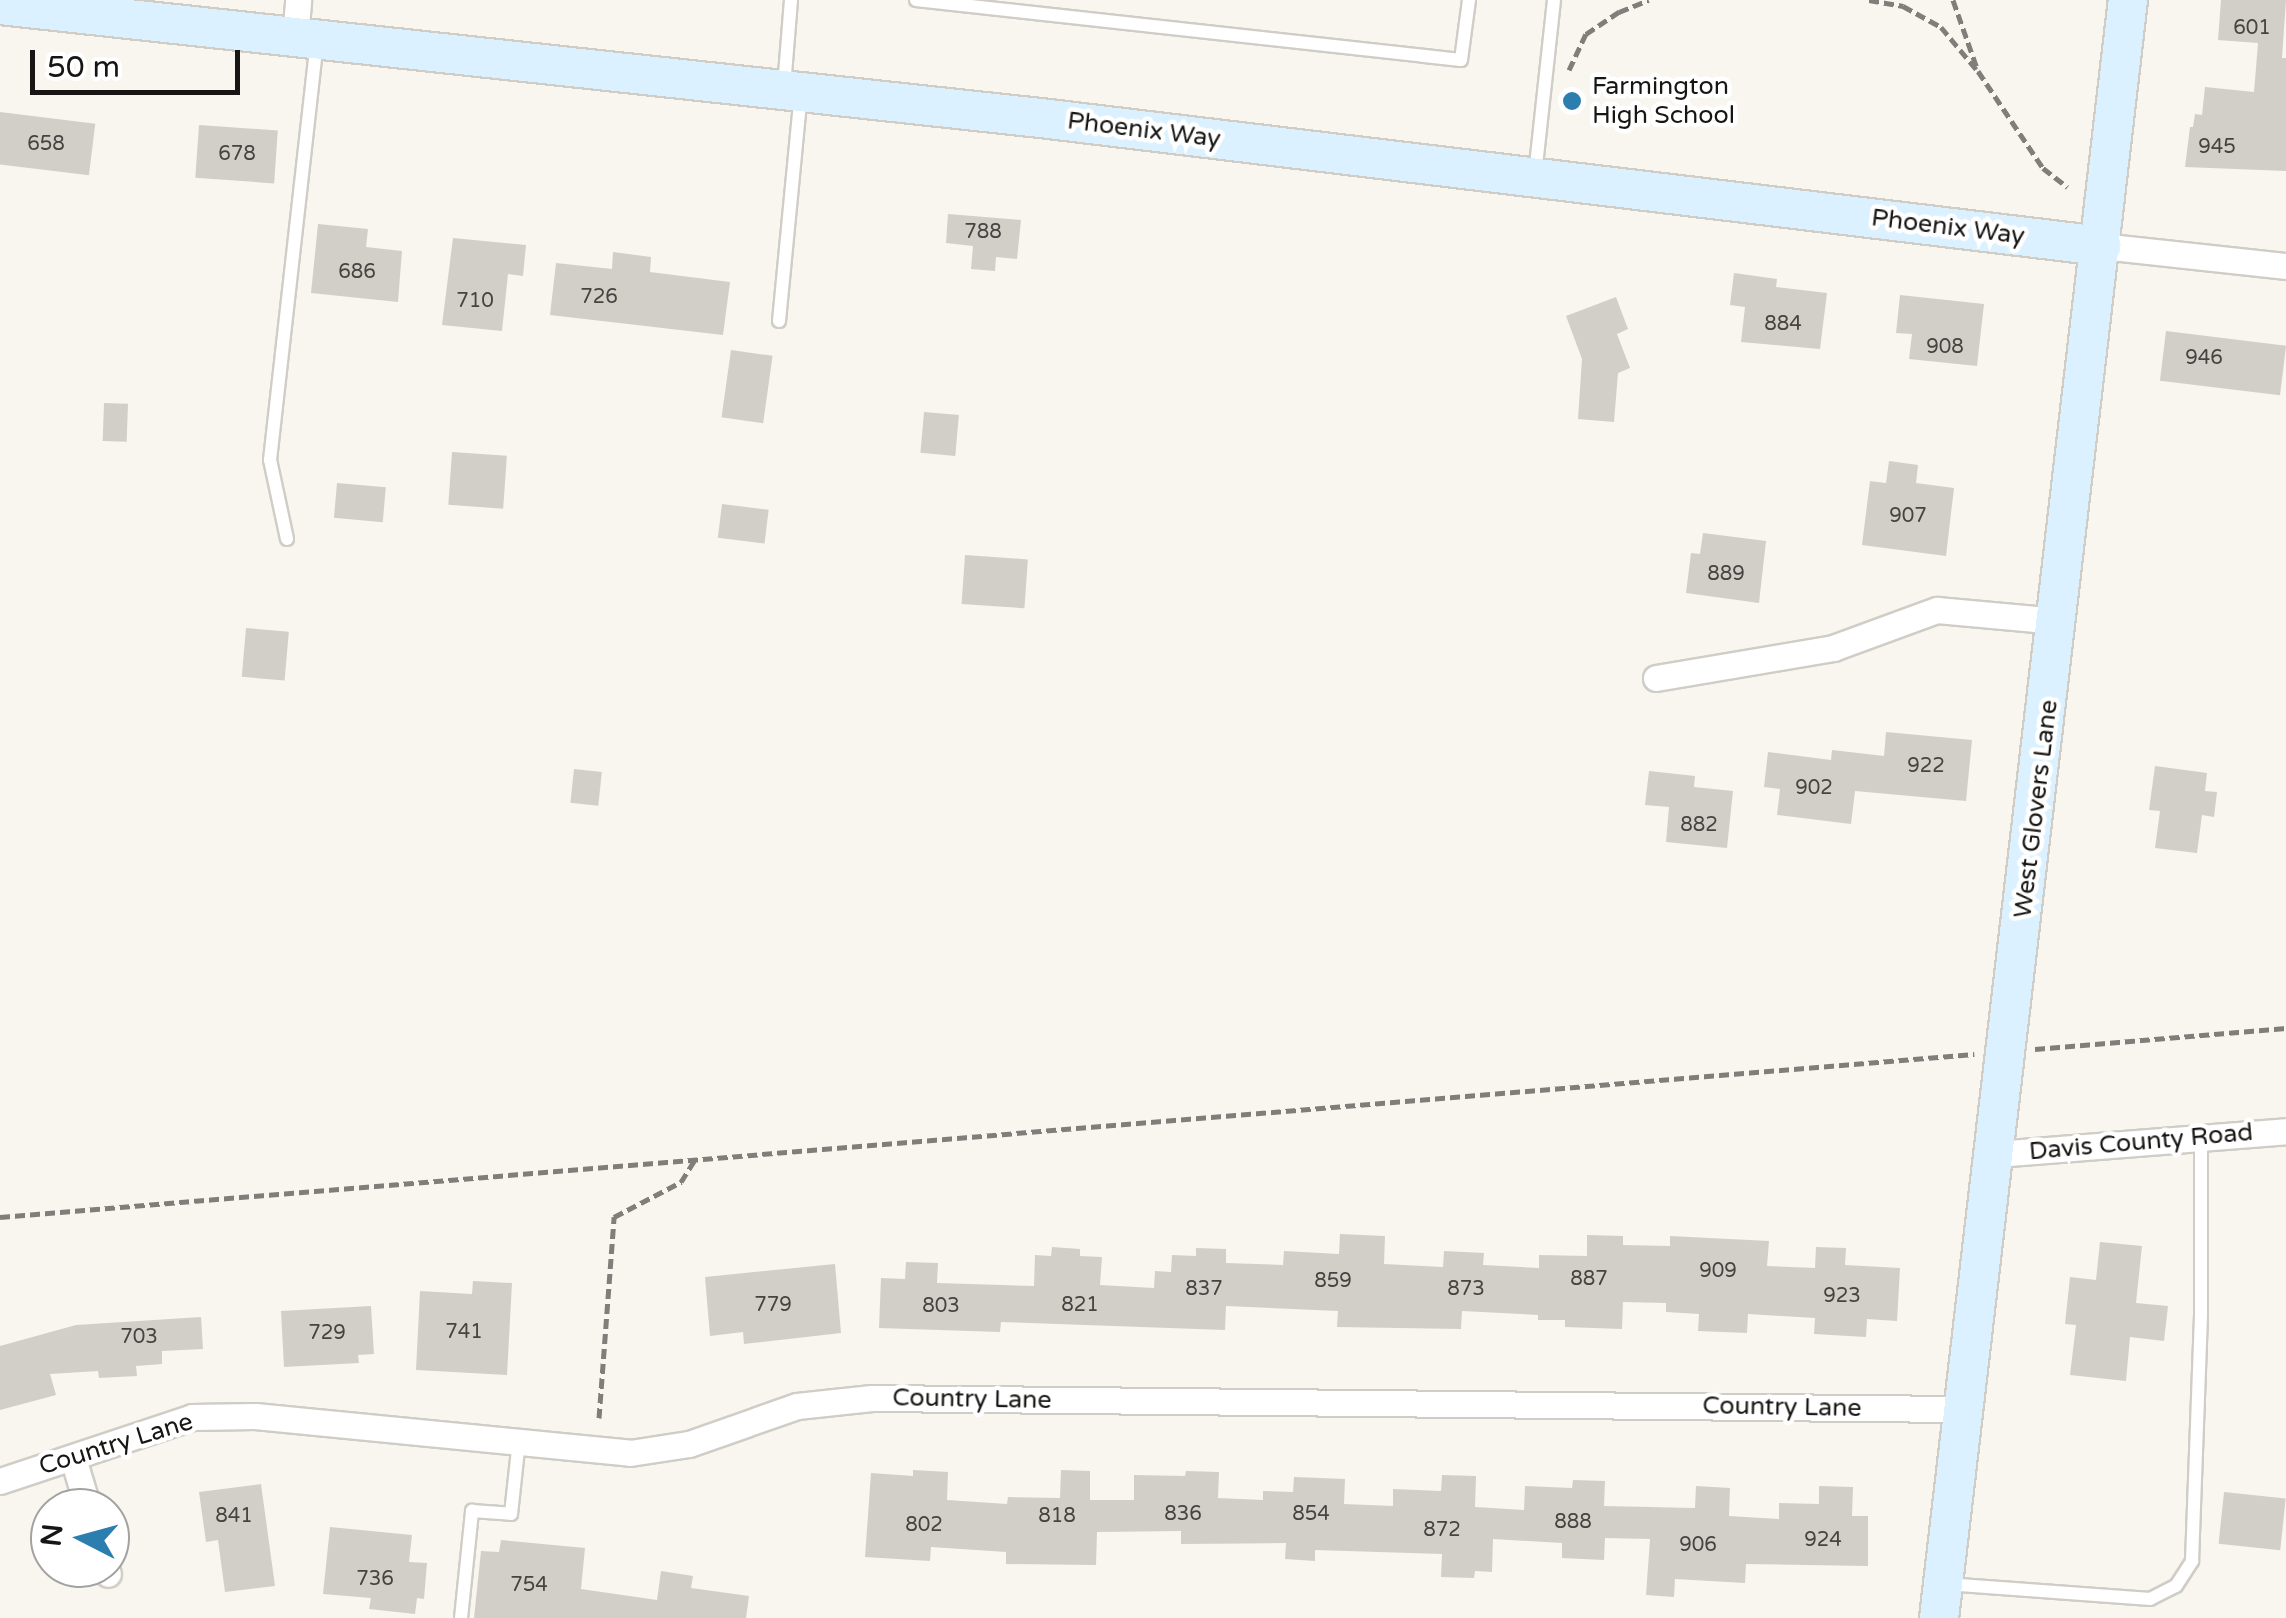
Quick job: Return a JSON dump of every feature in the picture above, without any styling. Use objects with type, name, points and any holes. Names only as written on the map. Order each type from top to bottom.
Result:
[{"type":"street","name":"West Glovers Lane","points":[[1941,1601],[2128,0]]},
{"type":"street","name":"Phoenix Way","points":[[0,5],[304,26],[792,91],[2286,266]]},
{"type":"street","points":[[1656,678],[1834,648],[1937,610],[2058,621]]},
{"type":"street","name":"Davis County Road","points":[[1996,1154],[2286,1131]]},
{"type":"street","name":"Country Lane","points":[[0,1481],[192,1417],[254,1416],[630,1453],[689,1444],[797,1406],[872,1398],[1964,1409]]},
{"type":"street","points":[[72,1458],[82,1488]]},
{"type":"lane","points":[[779,321],[792,91],[791,0]]},
{"type":"lane","points":[[916,0],[1461,60],[1469,0]]},
{"type":"lane","points":[[1534,177],[1554,0]]},
{"type":"lane","points":[[288,539],[270,460],[304,26]]},
{"type":"lane","points":[[1941,1601],[2150,1600],[2176,1586],[2192,1562],[2201,1314],[2201,1138]]},
{"type":"lane","points":[[461,1618],[472,1510],[511,1514],[518,1440]]},
{"type":"path","points":[[1567,78],[1586,34],[1619,12],[1649,0]]},
{"type":"path","points":[[1869,0],[1903,6],[1941,28],[1978,71],[2043,168],[2067,187]]},
{"type":"path","points":[[1903,6],[1910,0]]},
{"type":"path","points":[[1953,0],[1978,71]]},
{"type":"path","points":[[0,1216],[2286,1028]]},
{"type":"path","points":[[598,1418],[614,1217],[681,1182],[696,1158]]},
{"type":"building","points":[[2221,0],[2286,0],[2282,58],[2286,58],[2286,171],[2185,167],[2190,127],[2195,114],[2202,115],[2205,87],[2254,92],[2258,43],[2218,40]]},
{"type":"building","points":[[0,112],[95,124],[89,175],[0,164]]},
{"type":"building","points":[[199,125],[278,131],[274,183],[195,178]]},
{"type":"building","points":[[948,214],[1021,220],[1017,259],[996,257],[995,271],[971,269],[973,246],[946,243]]},
{"type":"building","points":[[318,224],[368,229],[366,247],[402,251],[398,302],[311,293]]},
{"type":"building","points":[[453,238],[526,245],[523,276],[508,274],[502,331],[442,325]]},
{"type":"building","points":[[613,252],[651,257],[650,272],[730,282],[723,335],[550,315],[556,263],[612,269]]},
{"type":"building","points":[[1734,273],[1777,279],[1776,287],[1827,293],[1820,349],[1741,342],[1745,307],[1730,305]]},
{"type":"building","points":[[1900,295],[1984,304],[1977,366],[1909,359],[1912,334],[1896,333]]},
{"type":"building","points":[[1616,297],[1628,329],[1617,334],[1630,368],[1618,373],[1614,422],[1578,419],[1582,359],[1566,316]]},
{"type":"building","points":[[2166,331],[2286,346],[2280,395],[2160,381]]},
{"type":"building","points":[[731,350],[773,356],[763,423],[722,417]]},
{"type":"building","points":[[104,403],[128,404],[127,442],[103,441]]},
{"type":"building","points":[[924,412],[959,415],[955,456],[920,453]]},
{"type":"building","points":[[452,452],[507,456],[503,509],[448,505]]},
{"type":"building","points":[[1889,461],[1918,465],[1916,483],[1954,488],[1946,556],[1862,545],[1870,481],[1886,483]]},
{"type":"building","points":[[337,483],[386,487],[383,522],[334,518]]},
{"type":"building","points":[[722,504],[769,510],[765,543],[718,538]]},
{"type":"building","points":[[1703,533],[1766,541],[1759,603],[1686,593],[1691,553],[1700,554]]},
{"type":"building","points":[[965,555],[1028,559],[1024,608],[962,604]]},
{"type":"building","points":[[246,628],[289,632],[285,681],[242,677]]},
{"type":"building","points":[[1886,732],[1972,740],[1966,801],[1855,791],[1851,824],[1777,815],[1780,789],[1764,787],[1768,752],[1831,760],[1832,750],[1884,756]]},
{"type":"building","points":[[2155,766],[2207,773],[2205,791],[2217,792],[2214,817],[2202,815],[2197,853],[2155,848],[2160,811],[2149,810]]},
{"type":"building","points":[[574,769],[602,772],[598,806],[570,803]]},
{"type":"building","points":[[1649,771],[1695,776],[1694,787],[1733,791],[1727,848],[1666,842],[1669,807],[1645,805]]},
{"type":"building","points":[[1340,1234],[1385,1236],[1384,1264],[1443,1267],[1444,1251],[1484,1253],[1483,1265],[1539,1268],[1539,1255],[1587,1256],[1587,1235],[1623,1236],[1623,1245],[1670,1246],[1670,1236],[1769,1241],[1767,1266],[1815,1268],[1816,1247],[1846,1248],[1845,1265],[1900,1268],[1897,1321],[1867,1319],[1866,1337],[1814,1334],[1815,1318],[1748,1314],[1747,1333],[1698,1331],[1699,1314],[1666,1312],[1666,1303],[1623,1302],[1622,1329],[1565,1327],[1565,1320],[1538,1320],[1538,1315],[1462,1311],[1461,1329],[1337,1327],[1338,1311],[1226,1306],[1225,1330],[1001,1322],[1000,1332],[879,1328],[881,1278],[905,1279],[906,1262],[938,1263],[937,1283],[1034,1286],[1035,1255],[1051,1256],[1052,1247],[1080,1249],[1080,1256],[1102,1257],[1100,1285],[1154,1288],[1155,1271],[1171,1272],[1172,1255],[1196,1256],[1196,1248],[1226,1249],[1226,1263],[1283,1265],[1284,1251],[1339,1254]]},
{"type":"building","points":[[2100,1242],[2142,1246],[2136,1303],[2168,1306],[2164,1341],[2130,1337],[2126,1381],[2070,1375],[2076,1325],[2065,1324],[2070,1277],[2096,1280]]},
{"type":"building","points":[[835,1264],[841,1333],[744,1344],[743,1332],[710,1336],[705,1277]]},
{"type":"building","points":[[473,1281],[512,1283],[507,1375],[416,1370],[420,1291],[472,1294]]},
{"type":"building","points":[[371,1306],[374,1354],[358,1355],[359,1363],[284,1367],[281,1311]]},
{"type":"building","points":[[201,1317],[203,1349],[162,1351],[162,1364],[136,1366],[137,1376],[99,1378],[98,1371],[50,1374],[56,1395],[0,1410],[0,1346],[76,1325]]},
{"type":"building","points":[[913,1470],[948,1472],[947,1500],[1007,1504],[1008,1497],[1060,1498],[1061,1470],[1090,1471],[1090,1500],[1134,1500],[1134,1475],[1185,1476],[1186,1471],[1219,1472],[1218,1498],[1263,1500],[1263,1491],[1293,1492],[1294,1477],[1345,1479],[1344,1504],[1393,1506],[1393,1489],[1441,1491],[1442,1475],[1476,1476],[1475,1507],[1524,1510],[1525,1486],[1572,1488],[1573,1480],[1605,1481],[1604,1506],[1695,1508],[1696,1486],[1730,1488],[1729,1516],[1779,1519],[1779,1503],[1819,1504],[1819,1486],[1853,1487],[1852,1516],[1868,1516],[1868,1566],[1746,1564],[1745,1583],[1675,1579],[1674,1597],[1646,1595],[1650,1539],[1605,1538],[1604,1560],[1562,1558],[1562,1543],[1493,1539],[1492,1572],[1475,1571],[1474,1578],[1441,1577],[1442,1554],[1315,1550],[1315,1561],[1285,1559],[1286,1543],[1181,1544],[1181,1531],[1097,1532],[1096,1565],[1006,1564],[1006,1552],[931,1547],[930,1561],[865,1557],[871,1473],[913,1476]]},
{"type":"building","points":[[261,1484],[275,1586],[225,1592],[218,1540],[206,1542],[199,1492]]},
{"type":"building","points":[[2224,1492],[2286,1498],[2280,1550],[2219,1544]]},
{"type":"building","points":[[330,1527],[412,1535],[409,1562],[427,1563],[424,1599],[417,1598],[415,1614],[369,1609],[371,1598],[323,1594]]},
{"type":"building","points":[[501,1540],[585,1548],[581,1589],[657,1600],[661,1571],[693,1576],[691,1588],[749,1596],[746,1618],[474,1618],[481,1551],[499,1552]]},
{"type":"place","name":"Farmington High School","points":[[1572,101]]}]
